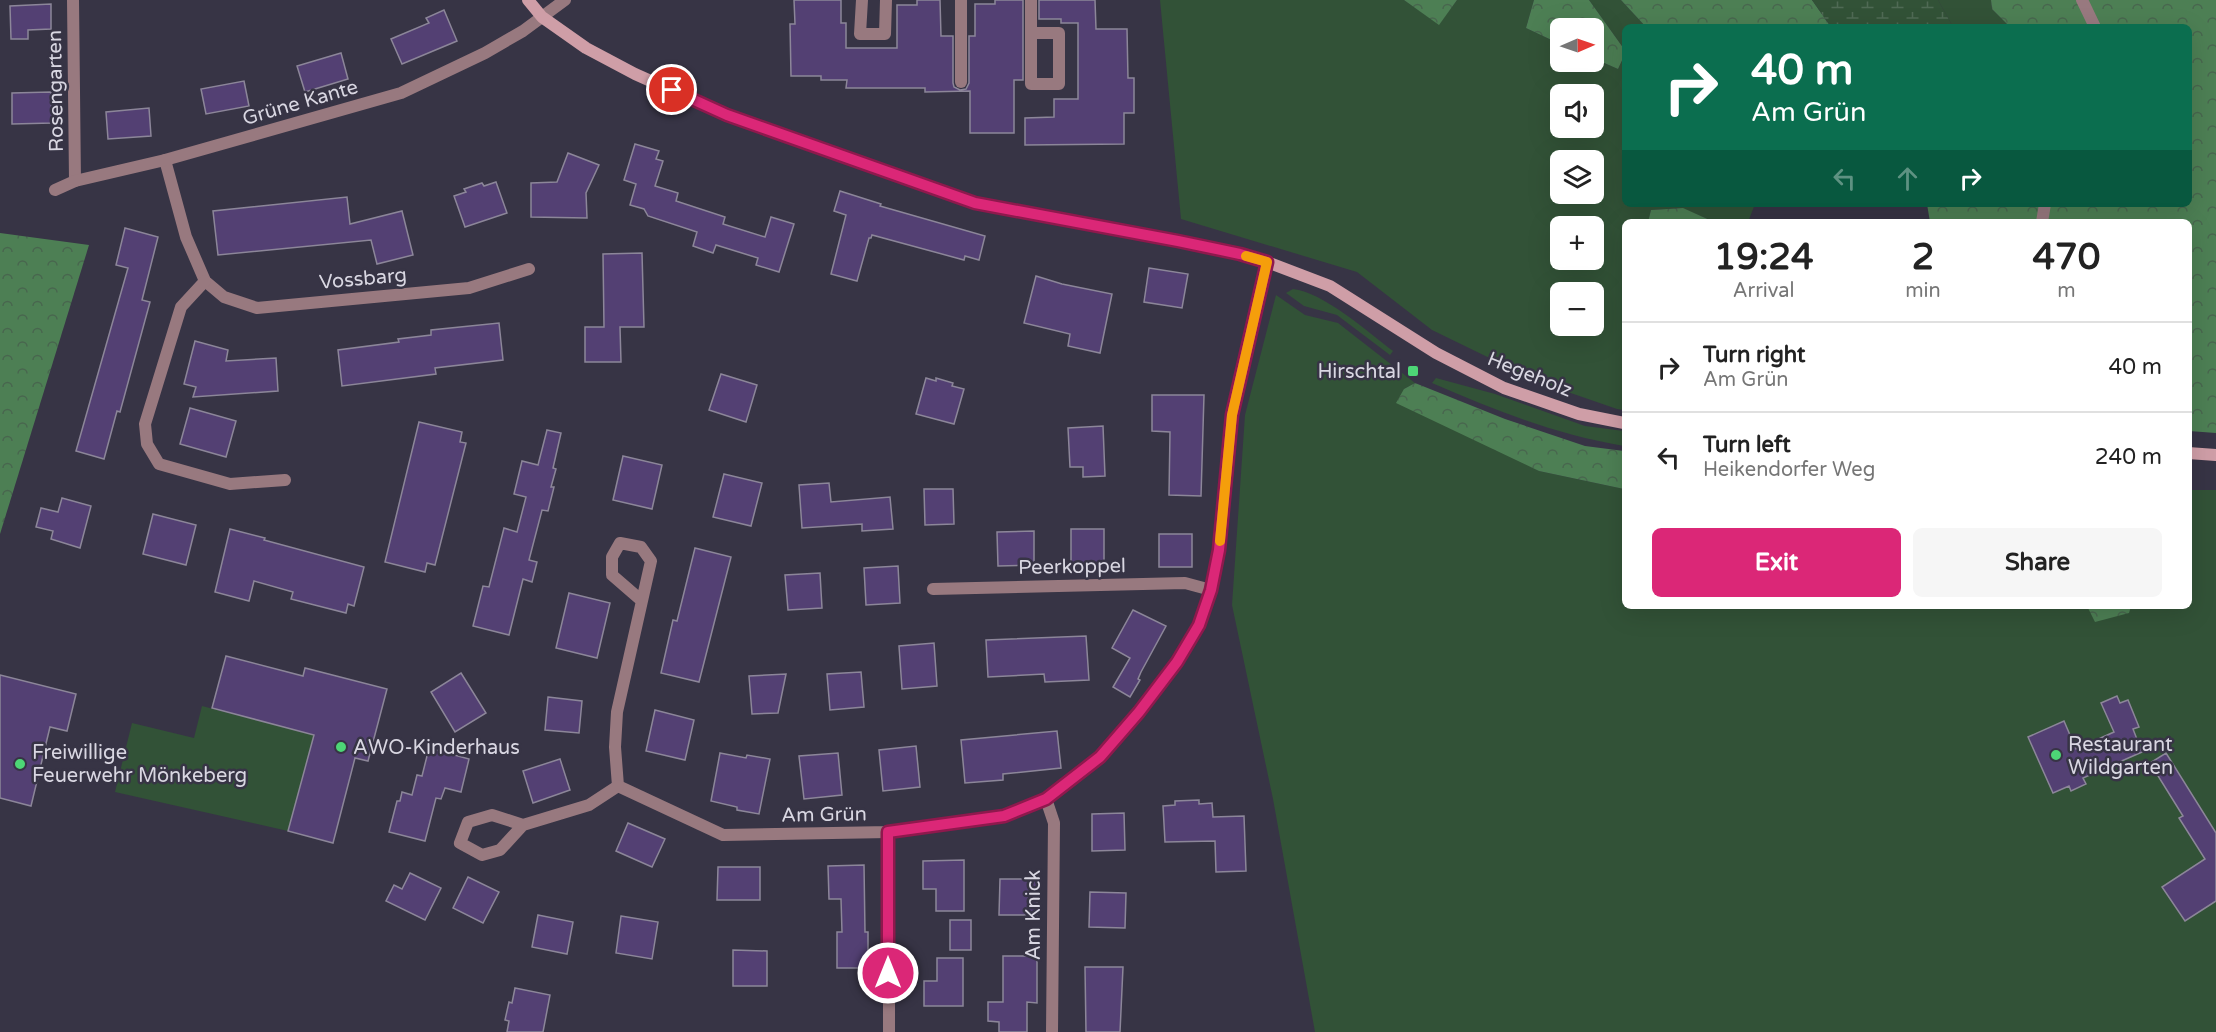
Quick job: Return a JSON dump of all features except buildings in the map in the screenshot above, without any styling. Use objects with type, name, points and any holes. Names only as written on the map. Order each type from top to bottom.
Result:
[{"type":"street","name":"Rosengarten","points":[[74,0],[75,181]]},
{"type":"street","name":"Hegeholz","points":[[528,0],[542,17],[586,48],[635,74],[727,115],[975,203],[1187,243],[1267,262],[1330,286],[1426,346],[1504,388],[1579,414],[1622,423]]},
{"type":"street","name":"Grüne Kante","points":[[55,190],[75,181],[165,160],[401,93],[485,53],[523,31],[565,0]]},
{"type":"street","points":[[862,0],[860,34],[885,34],[886,0]]},
{"type":"street","points":[[961,0],[961,82]]},
{"type":"street","points":[[1031,0],[1031,33],[1031,84],[1059,84],[1059,33],[1031,33]]},
{"type":"street","points":[[2082,0],[2094,24]]},
{"type":"street","points":[[165,160],[186,237],[205,281],[181,307],[145,424],[147,444],[159,464],[230,484],[285,480]]},
{"type":"street","name":"Am Grün","points":[[618,786],[723,835],[888,832],[1004,816],[1046,799],[1100,757],[1139,712],[1177,662],[1199,625],[1211,590],[1219,550],[1232,415],[1267,262]]},
{"type":"street","name":"Vossbarg","points":[[205,281],[224,297],[257,308],[469,288],[529,269]]},
{"type":"street","points":[[2192,453],[2216,455]]},
{"type":"street","points":[[523,825],[492,815],[468,822],[460,843],[482,855],[500,850],[523,825],[589,805],[618,786],[615,747],[617,712],[642,601],[651,561],[641,547],[620,543],[612,556],[612,575],[642,601]]},
{"type":"street","name":"Peerkoppel","points":[[933,590],[1185,583],[1211,590]]},
{"type":"street","name":"Am Knick","points":[[1046,799],[1054,823],[1052,1032]]},
{"type":"street","points":[[888,832],[889,1032]]},
{"type":"green space","points":[[1160,0],[1404,0],[1439,24],[1457,0],[1534,0],[1526,28],[1550,39],[1550,72],[1604,72],[1604,63],[1618,69],[1622,60],[1622,207],[1754,207],[1749,219],[1707,219],[1682,208],[1651,210],[1649,219],[1622,219],[1622,410],[1539,382],[1432,330],[1357,272],[1181,219]]},
{"type":"green space","points":[[1404,0],[1457,0],[1439,25]]},
{"type":"green space","points":[[1534,0],[1589,0],[1602,18],[1550,18],[1550,39],[1526,28]]},
{"type":"green space","points":[[1589,0],[1621,0],[1643,24],[1622,24],[1622,46]]},
{"type":"green space","points":[[1621,0],[1812,0],[1829,24],[1643,24]]},
{"type":"green space","points":[[1812,0],[1938,0],[1951,24],[1829,24]]},
{"type":"green space","points":[[1938,0],[1991,0],[1992,9],[2007,24],[1951,24]]},
{"type":"green space","points":[[1991,0],[2216,0],[2216,433],[2192,431],[2192,219],[1930,219],[1928,207],[2192,207],[2192,24],[2007,24],[1992,9]]},
{"type":"green space","points":[[1604,21],[1622,46],[1622,60],[1618,69],[1604,63]]},
{"type":"green space","points":[[1683,208],[1707,219],[1649,219],[1651,210]]},
{"type":"green space","points":[[0,233],[89,245],[0,534]]},
{"type":"green space","points":[[1293,289],[1318,297],[1331,305],[1393,351],[1390,355],[1337,315],[1304,306],[1286,293]]},
{"type":"green space","points":[[1276,295],[1305,315],[1338,323],[1415,383],[1404,389],[1539,471],[1622,489],[1622,609],[2192,609],[2192,490],[2216,490],[2216,1032],[1315,1032],[1273,799],[1232,605],[1245,415]]},
{"type":"green space","points":[[1436,378],[1495,394],[1585,426],[1622,431],[1622,446],[1550,428],[1432,383]]},
{"type":"green space","points":[[1415,383],[1505,419],[1585,446],[1622,451],[1622,489],[1539,471],[1396,403],[1404,389]]},
{"type":"green space","points":[[2088,609],[2130,609],[2129,613],[2095,622]]},
{"type":"green space","points":[[202,706],[314,735],[288,831],[115,792],[132,723],[194,738]]},
{"type":"slow traffic","points":[[1220,541],[1232,415],[1267,262],[1246,256]]},
{"type":"place","name":"Hirschtal","points":[[1413,371]]},
{"type":"place","name":"AWO-Kinderhaus","points":[[341,747]]},
{"type":"place","name":"Restaurant Wildgarten","points":[[2056,755]]},
{"type":"place","name":"Freiwillige Feuerwehr Mönkeberg","points":[[20,764]]},
{"type":"route","points":[[672,90],[727,115],[975,203],[1178,241],[1267,262],[1232,415],[1219,550],[1211,590],[1199,625],[1177,662],[1139,712],[1100,757],[1046,799],[1004,816],[888,832],[888,973]]}]
